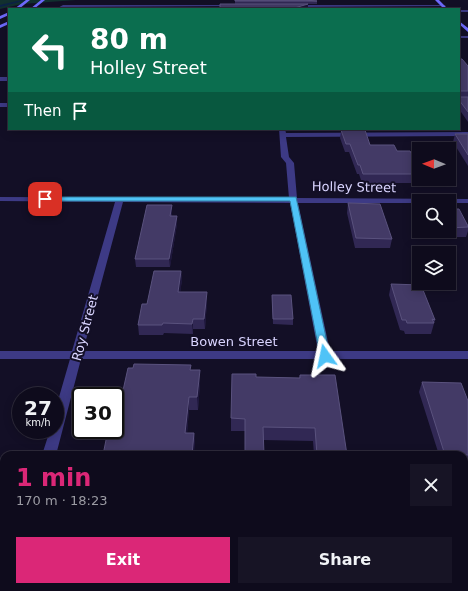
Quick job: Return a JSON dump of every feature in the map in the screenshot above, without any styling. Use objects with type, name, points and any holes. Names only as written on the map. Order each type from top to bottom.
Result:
[{"type":"main road","points":[[17,8],[28,0]]},
{"type":"main road","points":[[33,8],[43,0]]},
{"type":"main road","points":[[437,0],[445,8]]},
{"type":"main road","points":[[460,23],[468,31]]},
{"type":"street","points":[[60,8],[63,6],[240,6]]},
{"type":"street","points":[[288,6],[445,8]]},
{"type":"street","points":[[325,356],[293,199],[290,163],[285,157],[282,132],[468,134]]},
{"type":"street","name":"Holley Street","points":[[0,199],[468,200]]},
{"type":"street","name":"Roy Street","points":[[50,451],[120,200]]},
{"type":"street","name":"Bowen Street","points":[[0,355],[468,355]]},
{"type":"green space","points":[[0,0],[76,0],[22,4],[0,9]]},
{"type":"building","points":[[305,0],[317,1],[235,1]]},
{"type":"building","points":[[220,4],[308,4],[294,8],[220,8]]},
{"type":"building","points":[[460,59],[462,59],[468,66],[468,91],[460,91]]},
{"type":"building","points":[[460,97],[468,97],[468,112],[460,101]]},
{"type":"building","points":[[341,130],[365,130],[370,145],[394,145],[397,151],[410,151],[412,155],[412,174],[363,174],[350,144],[346,144]]},
{"type":"building","points":[[455,134],[468,134],[468,155]]},
{"type":"building","points":[[348,203],[380,204],[392,239],[356,238]]},
{"type":"building","points":[[147,205],[172,205],[170,216],[177,216],[169,259],[135,259]]},
{"type":"building","points":[[456,209],[459,209],[468,227],[456,228]]},
{"type":"building","points":[[154,271],[181,271],[178,292],[207,292],[204,319],[193,319],[192,324],[163,323],[162,325],[138,325],[142,304],[147,304]]},
{"type":"building","points":[[391,284],[412,285],[412,290],[423,290],[435,320],[432,319],[434,323],[407,323],[406,320],[402,320]]},
{"type":"building","points":[[272,295],[291,295],[293,319],[273,319]]},
{"type":"building","points":[[134,364],[191,365],[190,370],[200,370],[197,397],[189,397],[185,433],[194,433],[192,451],[104,451],[106,439],[124,439],[124,387],[128,368],[133,368]]},
{"type":"building","points":[[232,374],[256,374],[256,377],[300,378],[300,375],[335,375],[346,451],[317,451],[315,428],[263,427],[264,451],[245,451],[245,419],[231,418]]},
{"type":"building","points":[[422,382],[461,383],[468,401],[468,451],[444,451]]},
{"type":"waterway","points":[[0,6],[26,0]]},
{"type":"route","points":[[45,199],[293,199],[325,356]]}]
